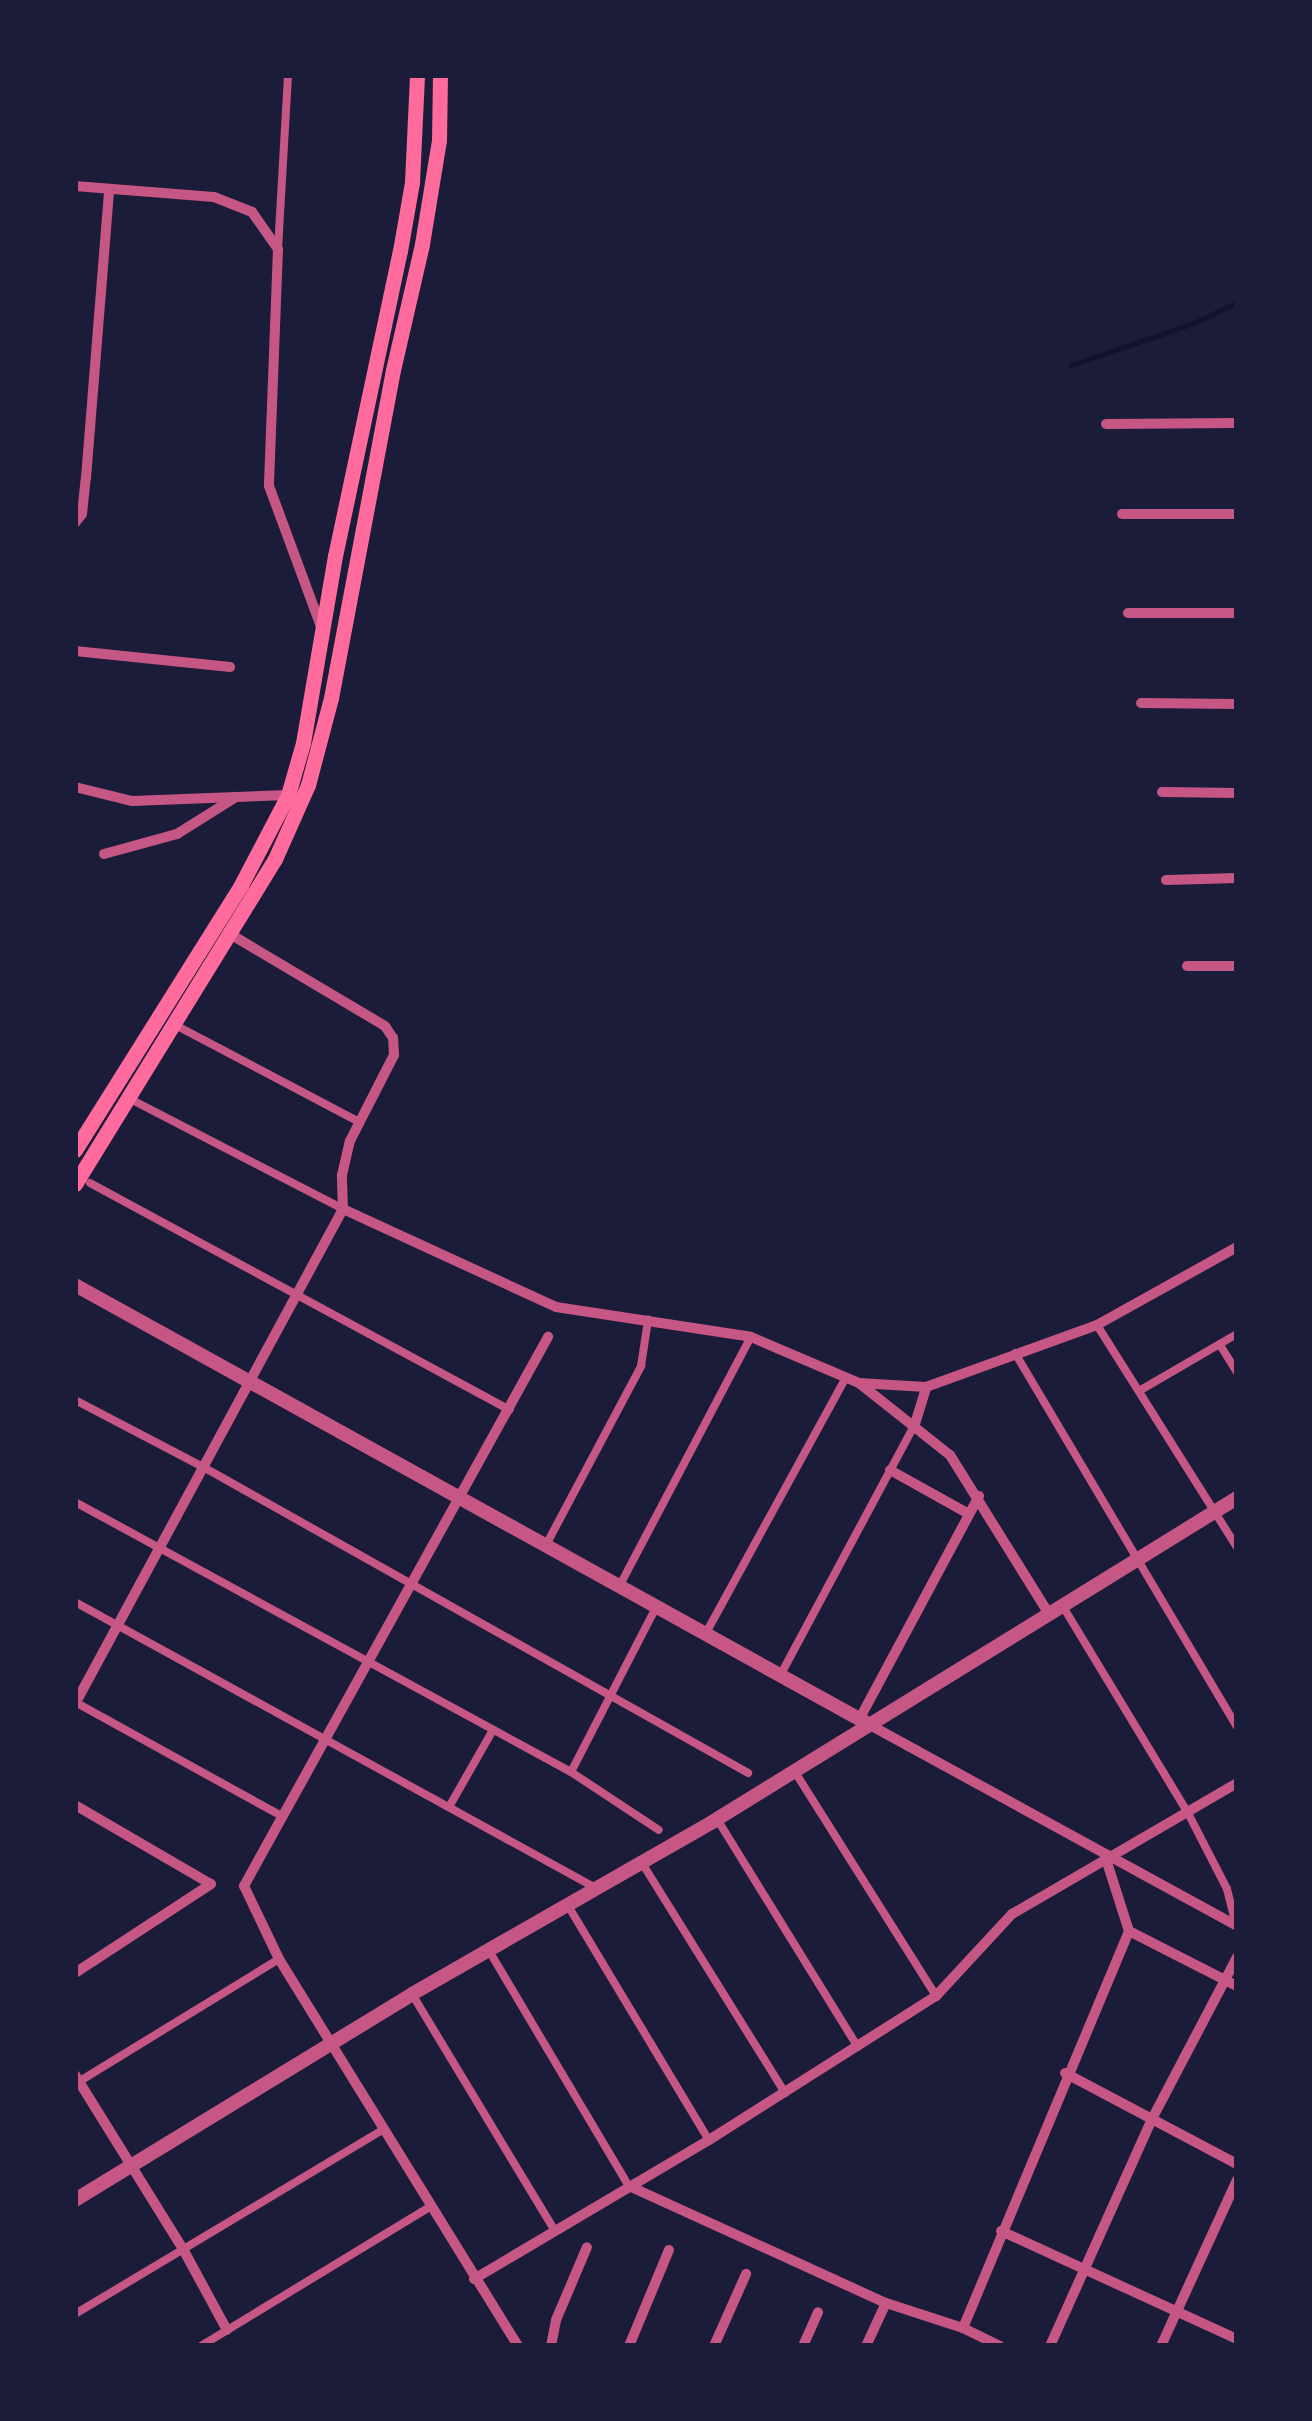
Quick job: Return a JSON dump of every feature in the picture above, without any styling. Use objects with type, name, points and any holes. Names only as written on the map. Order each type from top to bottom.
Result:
[{"type":"main road","points":[[75,1150],[242,885],[288,796],[403,234],[412,182],[417,75]]},
{"type":"main road","points":[[82,1183],[293,824],[319,749],[393,370],[422,244],[439,140],[440,75]]},
{"type":"street","points":[[288,75],[269,486],[323,632]]},
{"type":"street","points":[[75,186],[214,197],[252,212],[278,249]]},
{"type":"street","points":[[75,523],[82,514],[86,478],[109,190]]},
{"type":"street","points":[[1106,424],[1237,422]]},
{"type":"street","points":[[1122,514],[1237,514]]},
{"type":"street","points":[[1128,613],[1237,613]]},
{"type":"street","points":[[75,650],[230,667]]},
{"type":"street","points":[[1141,704],[1237,704]]},
{"type":"street","points":[[75,787],[132,802],[288,796]]},
{"type":"street","points":[[1162,792],[1237,793]]},
{"type":"street","points":[[104,854],[177,834],[237,797]]},
{"type":"street","points":[[1166,880],[1237,878]]},
{"type":"street","points":[[230,934],[385,1026],[393,1038],[394,1055],[359,1122],[342,1175],[343,1209],[75,1702],[280,1816]]},
{"type":"street","points":[[1187,966],[1237,966]]},
{"type":"street","points":[[178,1027],[359,1122]]},
{"type":"street","points":[[136,1102],[343,1209],[556,1307],[751,1337],[859,1383],[915,1424],[950,1455],[979,1496],[1188,1813],[1227,1889],[1236,1926]]},
{"type":"street","points":[[82,1183],[298,1293],[510,1410]]},
{"type":"street","points":[[859,1383],[926,1387],[1096,1326],[1237,1247]]},
{"type":"street","points":[[75,1285],[1236,1926]]},
{"type":"street","points":[[546,1545],[640,1366],[648,1320]]},
{"type":"street","points":[[1096,1326],[1237,1547]]},
{"type":"street","points":[[1140,1392],[1237,1334]]},
{"type":"street","points":[[518,2346],[279,1959],[244,1886],[548,1337]]},
{"type":"street","points":[[620,1585],[751,1337]]},
{"type":"street","points":[[1220,1345],[1237,1372]]},
{"type":"street","points":[[1015,1353],[1237,1727]]},
{"type":"street","points":[[706,1633],[846,1378]]},
{"type":"street","points":[[781,1674],[915,1424],[926,1387]]},
{"type":"street","points":[[75,1400],[205,1468],[748,1773]]},
{"type":"street","points":[[890,1470],[969,1514]]},
{"type":"street","points":[[865,1722],[979,1496]]},
{"type":"street","points":[[75,2200],[412,1994],[795,1772],[865,1722],[1237,1498]]},
{"type":"street","points":[[75,1502],[571,1772],[659,1830]]},
{"type":"street","points":[[75,1602],[594,1888]]},
{"type":"street","points":[[571,1772],[657,1606]]},
{"type":"street","points":[[449,1807],[493,1730]]},
{"type":"street","points":[[795,1772],[936,1996]]},
{"type":"street","points":[[474,2279],[858,2047],[936,1996],[1012,1914],[1105,1856],[1237,1783]]},
{"type":"street","points":[[75,1805],[211,1884],[75,1973]]},
{"type":"street","points":[[718,1818],[858,2047]]},
{"type":"street","points":[[963,2328],[1128,1931],[1105,1856]]},
{"type":"street","points":[[642,1863],[785,2094]]},
{"type":"street","points":[[567,1904],[709,2140]]},
{"type":"street","points":[[1128,1931],[1237,1986]]},
{"type":"street","points":[[488,1949],[629,2186],[886,2303],[963,2328],[1000,2346]]},
{"type":"street","points":[[1050,2346],[1152,2119],[1237,1957]]},
{"type":"street","points":[[227,2330],[183,2249],[76,2080],[279,1959]]},
{"type":"street","points":[[412,1994],[554,2232]]},
{"type":"street","points":[[1066,2074],[1237,2164]]},
{"type":"street","points":[[75,2314],[384,2129]]},
{"type":"street","points":[[1161,2346],[1237,2180]]},
{"type":"street","points":[[200,2346],[431,2206]]},
{"type":"street","points":[[1001,2232],[1237,2339]]},
{"type":"street","points":[[552,2346],[556,2320],[586,2247]]},
{"type":"street","points":[[629,2346],[669,2250]]},
{"type":"street","points":[[714,2346],[746,2274]]},
{"type":"street","points":[[866,2346],[886,2303]]},
{"type":"street","points":[[803,2346],[818,2312]]},
{"type":"waterway","points":[[1071,365],[1194,323],[1237,302]]}]
